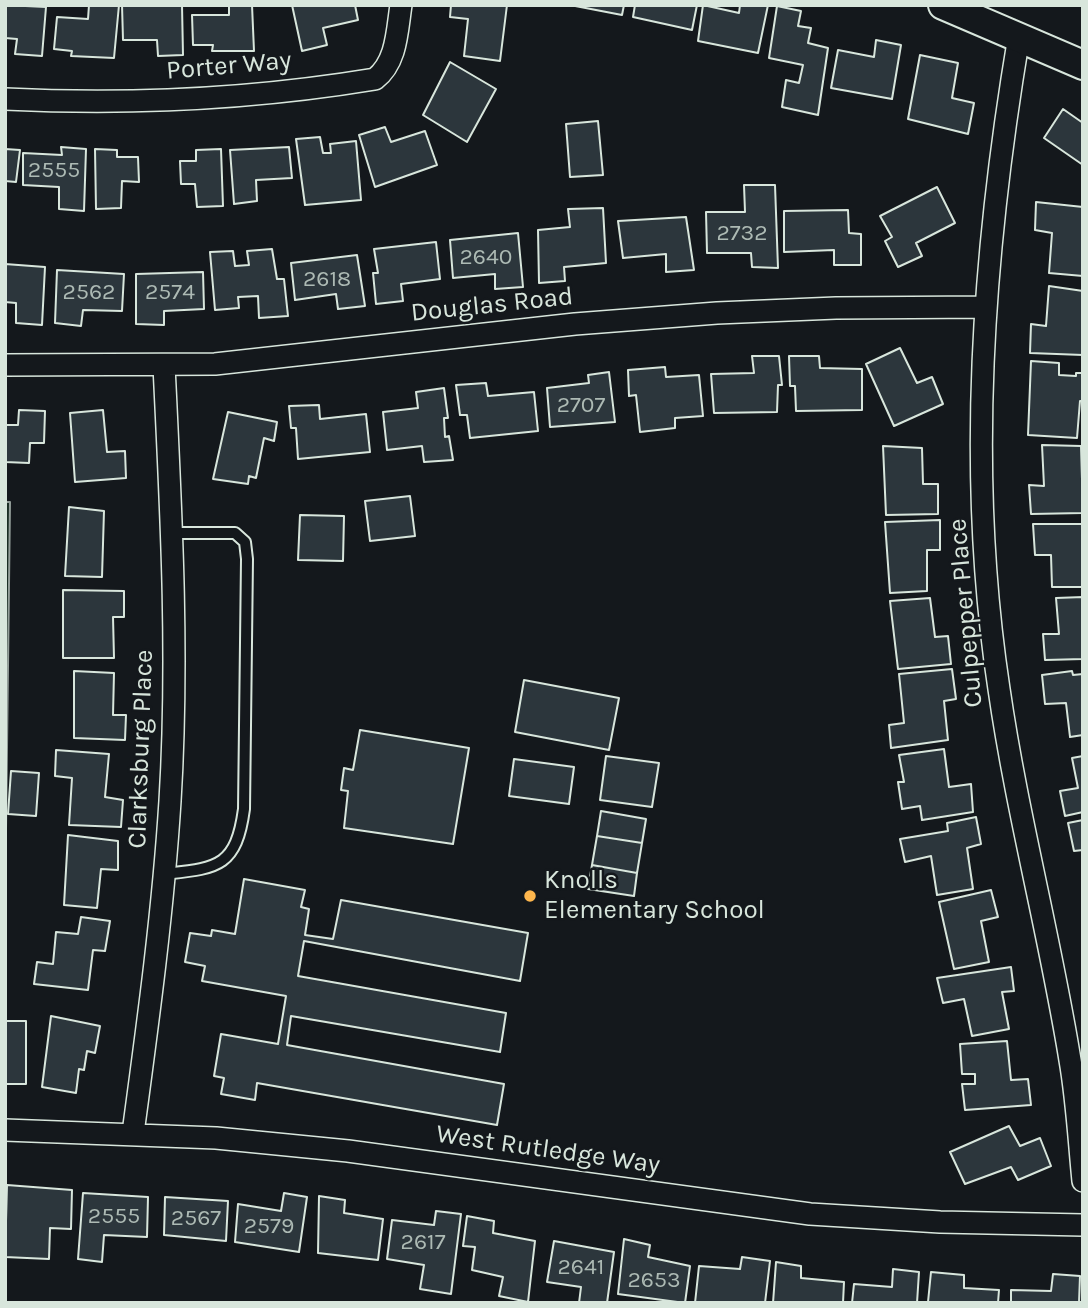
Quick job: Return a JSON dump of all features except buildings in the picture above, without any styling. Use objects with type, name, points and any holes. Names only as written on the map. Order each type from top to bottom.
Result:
[{"type":"street","name":"Porter Way","points":[[5,99],[106,101],[194,98],[375,79],[384,72],[392,59],[401,5]]},
{"type":"street","points":[[943,5],[1083,65]]},
{"type":"street","name":"Culpepper Place","points":[[1019,36],[995,187],[986,307],[983,371],[984,545],[998,687],[1023,832],[1047,936],[1071,1063],[1083,1181]]},
{"type":"street","name":"Douglas Road","points":[[5,365],[164,366],[270,360],[561,325],[717,313],[836,308],[986,307]]},
{"type":"street","name":"Clarksburg Place","points":[[134,1133],[164,874],[174,688],[172,533],[164,366]]},
{"type":"street","name":"West Rutledge Way","points":[[5,1130],[134,1133],[348,1151],[810,1214],[940,1222],[1083,1224]]},
{"type":"lane","points":[[164,874],[214,867],[230,854],[238,840],[244,809],[245,542],[235,533],[172,533]]},
{"type":"green space","points":[[5,502],[10,502],[5,911]]},
{"type":"place","name":"Knolls Elementary School","points":[[530,896]]}]
